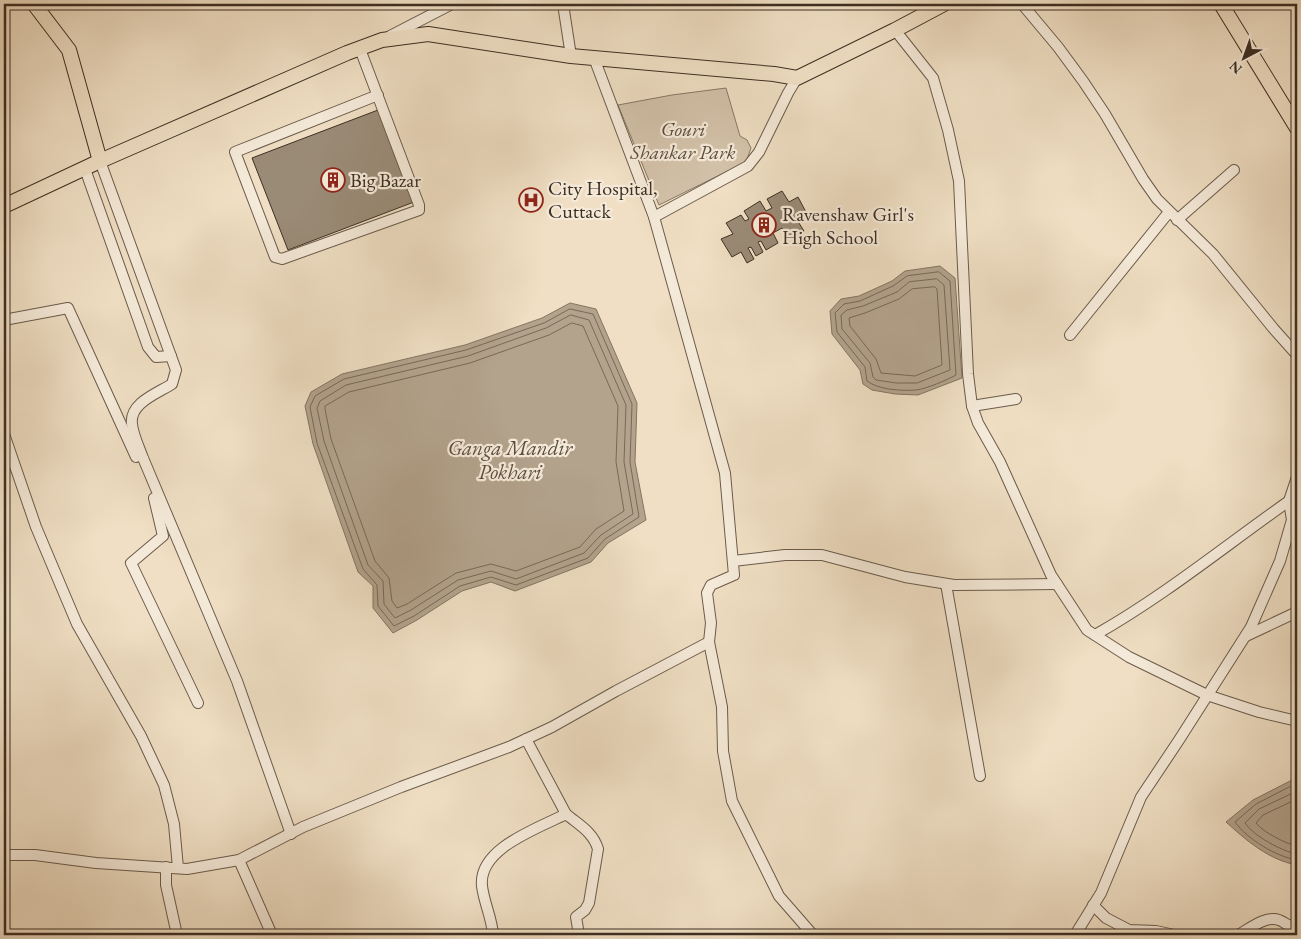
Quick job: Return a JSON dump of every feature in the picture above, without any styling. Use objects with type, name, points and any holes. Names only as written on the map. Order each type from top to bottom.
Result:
[{"type":"main road","points":[[34,4],[69,50],[100,161]]},
{"type":"main road","points":[[4,206],[100,161],[382,40],[428,34],[571,56],[774,74],[797,78],[944,4]]},
{"type":"main road","points":[[1221,4],[1297,128]]},
{"type":"street","points":[[382,40],[452,4]]},
{"type":"street","points":[[563,4],[571,56]]},
{"type":"street","points":[[1022,4],[1058,47],[1083,82],[1157,199],[1213,254],[1297,356]]},
{"type":"street","points":[[895,30],[933,78],[948,130],[959,181],[968,374],[972,406],[978,423],[1000,462],[1051,576],[1087,630],[1129,657],[1207,695],[1258,712],[1297,721]]},
{"type":"street","points":[[360,49],[378,95],[419,205],[419,210],[282,259],[275,257],[236,152],[378,95]]},
{"type":"street","points":[[594,58],[654,217],[725,473],[734,574],[711,585],[708,593],[711,622],[709,642],[722,707],[723,751],[732,801],[779,896],[813,935]]},
{"type":"street","points":[[654,217],[748,166],[759,152],[797,78]]},
{"type":"street","points":[[100,161],[176,370],[172,384],[138,405],[132,413],[132,424],[143,458],[237,681],[291,834]]},
{"type":"street","points":[[85,168],[148,347],[156,356],[171,356]]},
{"type":"street","points":[[1178,220],[1234,170]]},
{"type":"street","points":[[1070,335],[1169,212]]},
{"type":"street","points":[[4,320],[68,308],[154,496],[163,536],[131,563],[198,703]]},
{"type":"street","points":[[972,406],[1016,399]]},
{"type":"street","points":[[4,434],[36,527],[77,624],[141,736],[164,785],[174,824],[178,868]]},
{"type":"street","points":[[1075,935],[1101,893],[1141,797],[1252,627],[1280,561],[1292,520],[1289,501],[1297,477]]},
{"type":"street","points":[[1096,635],[1126,618],[1170,588],[1289,501]]},
{"type":"street","points":[[733,561],[785,555],[822,555],[905,577],[946,584],[1057,584]]},
{"type":"street","points":[[946,584],[980,776]]},
{"type":"street","points":[[1245,636],[1297,612]]},
{"type":"street","points":[[4,855],[34,855],[96,863],[187,869],[239,860],[291,834],[401,787],[509,747],[552,727],[709,642]]},
{"type":"street","points":[[526,739],[566,814],[586,830],[596,842],[598,849],[589,903],[585,910],[576,917],[579,935]]},
{"type":"street","points":[[493,935],[482,884],[483,871],[505,845],[566,814]]},
{"type":"street","points":[[239,860],[272,935]]},
{"type":"street","points":[[166,867],[166,885],[177,935]]},
{"type":"street","points":[[1093,905],[1106,918],[1129,930],[1156,931],[1174,935]]},
{"type":"street","points":[[1238,935],[1269,920],[1278,920],[1290,928],[1297,929]]},
{"type":"green space","name":"Gouri Shankar Park","points":[[726,88],[740,136],[747,140],[751,148],[746,162],[659,205],[618,105]]},
{"type":"water","points":[[940,266],[955,278],[962,378],[918,395],[872,390],[863,384],[860,370],[832,334],[830,311],[841,299],[859,296],[892,281],[905,271]]},
{"type":"water","name":"Ganga Mandir Pokhari","points":[[570,303],[596,309],[637,403],[635,462],[646,520],[608,543],[591,562],[515,591],[491,582],[462,591],[393,633],[373,608],[373,586],[358,572],[313,444],[305,406],[311,392],[342,374],[465,345],[542,318]]},
{"type":"water","points":[[1292,780],[1297,780],[1297,865],[1268,854],[1250,843],[1226,822],[1253,800]]},
{"type":"building","name":"Big Bazar","points":[[378,110],[414,202],[288,250],[252,158]]},
{"type":"building","name":"Ravenshaw Girl's High School","points":[[782,191],[789,202],[798,197],[807,214],[797,220],[804,231],[795,237],[793,235],[788,238],[782,228],[773,233],[778,243],[766,250],[761,241],[758,242],[763,252],[756,256],[751,247],[748,248],[754,259],[747,263],[741,252],[732,257],[721,239],[733,234],[726,223],[741,215],[745,221],[749,219],[744,211],[760,201],[766,211],[772,208],[767,199]]},
{"type":"place","name":"Big Bazar","points":[[333,180]]},
{"type":"place","name":"City Hospital, Cuttack","points":[[531,200]]},
{"type":"place","name":"Ravenshaw Girl's High School","points":[[764,225]]}]
